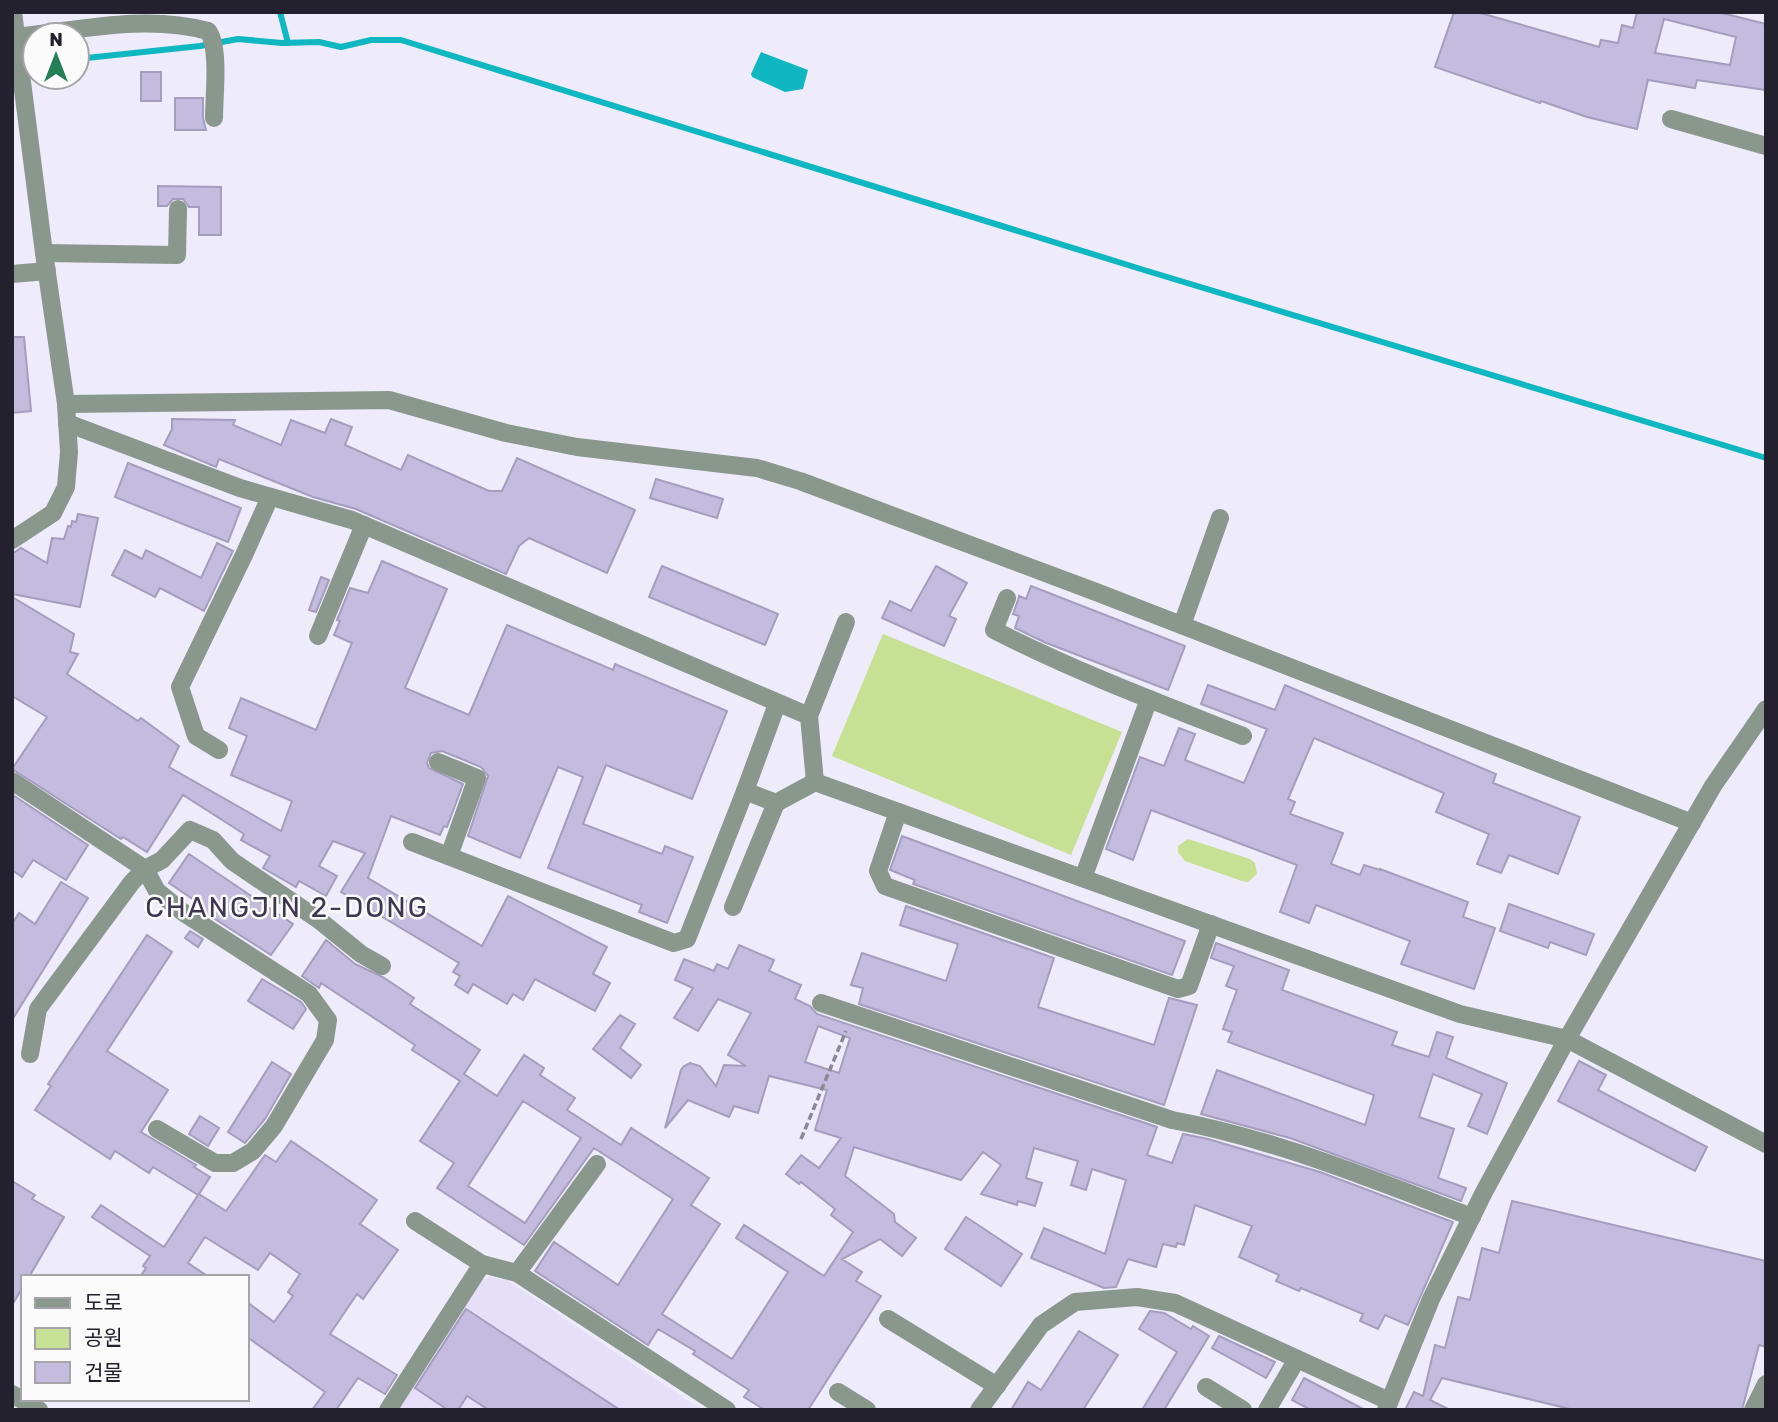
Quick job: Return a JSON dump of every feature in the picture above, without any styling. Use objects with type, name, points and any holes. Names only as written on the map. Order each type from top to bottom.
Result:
[{"type":"street","points":[[12,540],[53,513],[66,487],[69,452],[66,404],[47,271],[20,129],[13,12]]},
{"type":"street","points":[[16,37],[148,22],[183,24],[208,31],[213,43],[214,118]]},
{"type":"street","points":[[1671,119],[1766,146]]},
{"type":"street","points":[[44,253],[177,255],[178,209]]},
{"type":"street","points":[[12,274],[47,271]]},
{"type":"street","points":[[66,404],[389,400],[506,433],[577,447],[757,468],[813,486],[1182,625],[1692,823]]},
{"type":"street","points":[[68,423],[240,488],[364,526],[809,716]]},
{"type":"street","points":[[219,750],[196,736],[180,687],[270,497]]},
{"type":"street","points":[[1182,625],[1220,519]]},
{"type":"street","points":[[318,636],[364,526]]},
{"type":"street","points":[[1007,598],[993,630],[1149,699],[1243,736]]},
{"type":"street","points":[[815,782],[809,716],[846,622]]},
{"type":"street","points":[[1083,878],[1149,699]]},
{"type":"street","points":[[412,842],[674,943],[687,939],[746,791],[777,704]]},
{"type":"street","points":[[979,1410],[1041,1325],[1075,1302],[1137,1297],[1175,1303],[1297,1359],[1387,1405],[1431,1299],[1567,1039],[1713,786],[1766,709]]},
{"type":"street","points":[[438,762],[477,778],[449,856]]},
{"type":"street","points":[[12,781],[145,869],[157,891],[184,913],[309,993],[328,1020],[325,1040],[274,1126],[253,1152],[233,1163],[215,1163],[157,1129]]},
{"type":"street","points":[[733,907],[776,803],[815,782],[1460,1014],[1567,1039],[1766,1144]]},
{"type":"street","points":[[746,791],[776,803]]},
{"type":"street","points":[[898,812],[878,871],[885,886],[898,891],[1178,989],[1189,986],[1211,924]]},
{"type":"street","points":[[30,1054],[38,1009],[132,882],[145,869],[162,860],[190,830],[213,840],[232,861],[320,920],[361,954],[382,966]]},
{"type":"street","points":[[821,1003],[1172,1120],[1221,1129],[1289,1149],[1472,1217]]},
{"type":"street","points":[[517,1273],[597,1164]]},
{"type":"street","points":[[415,1221],[482,1264],[517,1273],[727,1410]]},
{"type":"street","points":[[388,1410],[482,1264]]},
{"type":"street","points":[[888,1319],[997,1386]]},
{"type":"street","points":[[1268,1410],[1297,1359]]},
{"type":"street","points":[[1753,1410],[1766,1384]]},
{"type":"street","points":[[1206,1387],[1243,1410]]},
{"type":"street","points":[[838,1392],[867,1410]]},
{"type":"street","points":[[24,1401],[39,1410]]},
{"type":"path","points":[[801,1139],[853,1014]]},
{"type":"shaded area","points":[[490,1277],[507,1280],[702,1410],[394,1410],[474,1283]]},
{"type":"green space","points":[[883,634],[1122,732],[1071,855],[832,756]]},
{"type":"green space","points":[[1188,839],[1250,859],[1255,863],[1257,874],[1248,882],[1242,881],[1185,861],[1178,852],[1178,846]]},
{"type":"water","points":[[761,52],[808,70],[803,89],[785,92],[752,77]]},
{"type":"building","points":[[1454,12],[1477,12],[1599,47],[1601,40],[1618,43],[1622,25],[1633,28],[1637,12],[1718,12],[1766,24],[1766,90],[1697,80],[1695,88],[1648,80],[1637,129],[1587,117],[1541,101],[1540,103],[1435,67]],"holes":[[[1664,19],[1736,37],[1730,65],[1655,53]]]},
{"type":"building","points":[[141,72],[161,72],[161,101],[141,101]]},
{"type":"building","points":[[175,98],[203,98],[206,130],[175,130]]},
{"type":"building","points":[[158,186],[221,187],[221,235],[199,235],[199,207],[189,207],[183,199],[173,199],[167,206],[158,206]]},
{"type":"building","points":[[12,337],[24,337],[31,411],[12,413]]},
{"type":"building","points":[[172,419],[235,420],[233,425],[281,445],[291,420],[325,433],[331,419],[352,427],[345,445],[401,470],[408,455],[489,491],[502,491],[517,458],[635,510],[607,573],[529,538],[519,546],[506,574],[356,509],[313,497],[219,459],[216,467],[164,445],[172,429]]},
{"type":"building","points":[[128,463],[241,508],[228,542],[115,497]]},
{"type":"building","points":[[656,479],[723,499],[717,518],[650,498]]},
{"type":"building","points":[[78,514],[98,518],[80,607],[12,594],[12,554],[21,548],[47,563],[52,538],[64,539],[68,526],[71,527],[72,521],[76,522]]},
{"type":"building","points":[[217,543],[233,551],[204,611],[160,588],[155,597],[112,575],[125,550],[142,559],[146,550],[201,578]]},
{"type":"building","points":[[382,561],[447,589],[405,688],[469,715],[507,625],[613,670],[615,664],[727,711],[692,799],[606,765],[583,824],[662,854],[665,846],[693,857],[667,923],[639,912],[642,905],[548,868],[583,777],[558,767],[520,858],[468,836],[488,776],[481,767],[442,751],[431,753],[427,763],[429,768],[463,784],[447,827],[444,826],[440,835],[391,816],[368,878],[482,946],[508,896],[607,947],[593,974],[610,983],[595,1011],[535,979],[523,1000],[513,994],[507,1004],[473,984],[468,993],[455,985],[460,976],[453,972],[459,963],[341,892],[365,853],[333,841],[319,866],[337,876],[326,896],[299,881],[296,887],[263,868],[270,856],[241,840],[244,834],[183,795],[147,852],[123,837],[121,839],[12,769],[47,717],[12,696],[12,597],[74,634],[70,652],[78,654],[67,674],[138,721],[141,718],[179,746],[169,767],[281,831],[292,801],[231,775],[247,736],[229,728],[241,698],[316,730],[352,643],[334,635],[340,621],[337,620],[350,588],[368,593]]},
{"type":"building","points":[[662,566],[778,614],[765,645],[649,597]]},
{"type":"building","points":[[936,566],[967,583],[949,616],[956,619],[944,646],[882,618],[890,601],[911,611]]},
{"type":"building","points":[[321,577],[329,580],[316,612],[309,610]]},
{"type":"building","points":[[1031,586],[1185,646],[1168,690],[1015,628],[1019,616],[1013,614],[1019,596],[1026,599]]},
{"type":"building","points":[[1208,685],[1275,710],[1285,685],[1496,774],[1493,783],[1580,817],[1558,874],[1509,855],[1501,873],[1477,864],[1489,834],[1436,812],[1444,793],[1314,738],[1288,799],[1295,802],[1290,814],[1343,833],[1331,864],[1360,875],[1364,865],[1380,869],[1468,902],[1463,917],[1495,928],[1474,989],[1401,964],[1410,941],[1316,905],[1309,923],[1280,912],[1297,865],[1151,810],[1133,860],[1106,849],[1140,757],[1164,766],[1179,728],[1195,734],[1185,760],[1244,783],[1267,729],[1201,704]]},
{"type":"building","points":[[13,795],[88,845],[66,880],[33,860],[22,877],[12,870]]},
{"type":"building","points":[[902,836],[1185,941],[1172,975],[913,884],[915,880],[890,870]]},
{"type":"building","points":[[189,854],[293,924],[271,955],[204,912],[201,909],[203,906],[169,883]]},
{"type":"building","points":[[61,882],[88,898],[12,1020],[12,924],[19,913],[35,924]]},
{"type":"building","points":[[1509,904],[1594,934],[1586,955],[1550,942],[1548,948],[1500,931]]},
{"type":"building","points":[[906,906],[1054,958],[1038,1007],[1154,1045],[1169,998],[1197,1005],[1164,1105],[859,1004],[863,988],[851,985],[862,953],[946,981],[958,944],[900,925]]},
{"type":"building","points":[[190,931],[203,939],[198,947],[185,938]]},
{"type":"building","points":[[147,935],[172,952],[107,1051],[168,1090],[141,1132],[196,1165],[194,1167],[210,1177],[199,1194],[226,1211],[265,1155],[276,1162],[291,1141],[377,1200],[360,1224],[398,1250],[363,1299],[357,1294],[330,1334],[397,1375],[385,1394],[358,1378],[336,1410],[312,1410],[325,1392],[248,1338],[248,1303],[274,1322],[293,1296],[288,1292],[300,1274],[270,1253],[258,1270],[205,1237],[188,1263],[206,1275],[141,1275],[146,1268],[143,1266],[150,1256],[92,1217],[101,1205],[164,1247],[198,1195],[153,1167],[149,1173],[115,1151],[110,1159],[35,1110],[51,1086],[48,1084]]},
{"type":"building","points":[[326,940],[355,964],[383,977],[414,998],[410,1004],[480,1050],[464,1074],[497,1096],[524,1055],[544,1068],[540,1075],[575,1098],[567,1110],[621,1145],[631,1128],[709,1178],[691,1205],[720,1224],[662,1314],[732,1359],[788,1272],[736,1238],[744,1225],[824,1276],[853,1232],[831,1215],[835,1209],[801,1182],[799,1184],[786,1174],[801,1155],[819,1168],[841,1138],[815,1130],[827,1090],[769,1076],[758,1113],[734,1106],[729,1117],[688,1100],[665,1128],[684,1066],[690,1063],[700,1066],[716,1086],[724,1065],[746,1066],[728,1055],[751,1013],[718,999],[698,1031],[674,1018],[693,988],[675,980],[684,959],[714,971],[717,964],[728,969],[739,945],[774,960],[769,971],[801,985],[795,999],[810,1006],[817,1014],[1157,1127],[1147,1155],[1172,1163],[1183,1134],[1208,1139],[1320,1172],[1453,1222],[1408,1325],[1385,1315],[1378,1329],[1360,1321],[1363,1314],[1301,1288],[1299,1291],[1276,1281],[1279,1275],[1239,1257],[1252,1226],[1195,1205],[1184,1245],[1177,1243],[1176,1247],[1163,1244],[1156,1267],[1128,1259],[1116,1287],[1104,1288],[1031,1258],[1044,1228],[1105,1254],[1126,1180],[1092,1169],[1086,1190],[1071,1185],[1078,1161],[1034,1148],[1026,1178],[1042,1183],[1035,1206],[1018,1201],[1017,1205],[981,1194],[1001,1165],[983,1152],[961,1180],[854,1147],[845,1176],[894,1214],[895,1222],[916,1238],[902,1256],[880,1239],[842,1259],[862,1272],[856,1281],[881,1296],[808,1410],[765,1410],[744,1397],[749,1390],[693,1354],[695,1351],[658,1329],[648,1345],[535,1271],[554,1242],[618,1285],[673,1199],[594,1148],[524,1245],[437,1188],[454,1163],[420,1141],[460,1081],[412,1050],[415,1045],[321,983],[319,988],[302,976]],"holes":[[[818,1026],[850,1038],[839,1073],[805,1062]],[[523,1101],[581,1138],[525,1223],[468,1186]]]},
{"type":"building","points":[[1216,943],[1289,970],[1282,990],[1397,1032],[1392,1045],[1429,1057],[1437,1032],[1453,1037],[1446,1058],[1507,1083],[1487,1134],[1468,1126],[1482,1094],[1433,1074],[1419,1117],[1454,1129],[1438,1178],[1466,1188],[1461,1201],[1290,1138],[1201,1114],[1217,1070],[1365,1125],[1374,1095],[1228,1042],[1232,1032],[1223,1029],[1237,990],[1226,986],[1234,966],[1211,958]]},
{"type":"building","points":[[262,979],[301,1002],[306,1009],[293,1029],[248,1001]]},
{"type":"building","points":[[620,1015],[635,1024],[620,1048],[641,1065],[631,1078],[593,1049]]},
{"type":"building","points":[[1579,1061],[1606,1075],[1598,1090],[1707,1147],[1695,1171],[1558,1101]]},
{"type":"building","points":[[272,1062],[291,1074],[265,1119],[245,1143],[228,1132]]},
{"type":"building","points":[[200,1116],[219,1128],[208,1146],[189,1134]]},
{"type":"building","points":[[12,1181],[35,1195],[32,1199],[64,1217],[30,1275],[21,1275],[21,1290],[12,1305]]},
{"type":"building","points":[[1512,1201],[1766,1261],[1766,1347],[1759,1345],[1742,1410],[1574,1410],[1442,1378],[1430,1400],[1450,1410],[1405,1410],[1414,1392],[1423,1396],[1435,1345],[1445,1348],[1458,1297],[1470,1300],[1482,1248],[1499,1253]]},
{"type":"building","points":[[966,1217],[1022,1254],[1001,1286],[945,1249]]},
{"type":"building","points":[[466,1309],[620,1410],[489,1410],[467,1396],[458,1410],[448,1410],[415,1388]]},
{"type":"building","points":[[1150,1311],[1164,1313],[1209,1336],[1164,1410],[1142,1410],[1177,1352],[1139,1329]]},
{"type":"building","points":[[1079,1331],[1118,1355],[1083,1410],[1011,1410],[1028,1382],[1041,1390]]},
{"type":"building","points":[[1219,1336],[1275,1362],[1266,1378],[1212,1348]]},
{"type":"building","points":[[1304,1378],[1365,1410],[1311,1410],[1292,1400]]},
{"type":"waterway","points":[[280,12],[288,43]]},
{"type":"waterway","points":[[91,58],[200,46],[238,39],[282,43],[319,42],[341,47],[371,40],[401,40],[1144,270],[1766,458]]},
{"type":"district","name":"CHANGJIN 2-DONG","points":[[287,907]]}]
